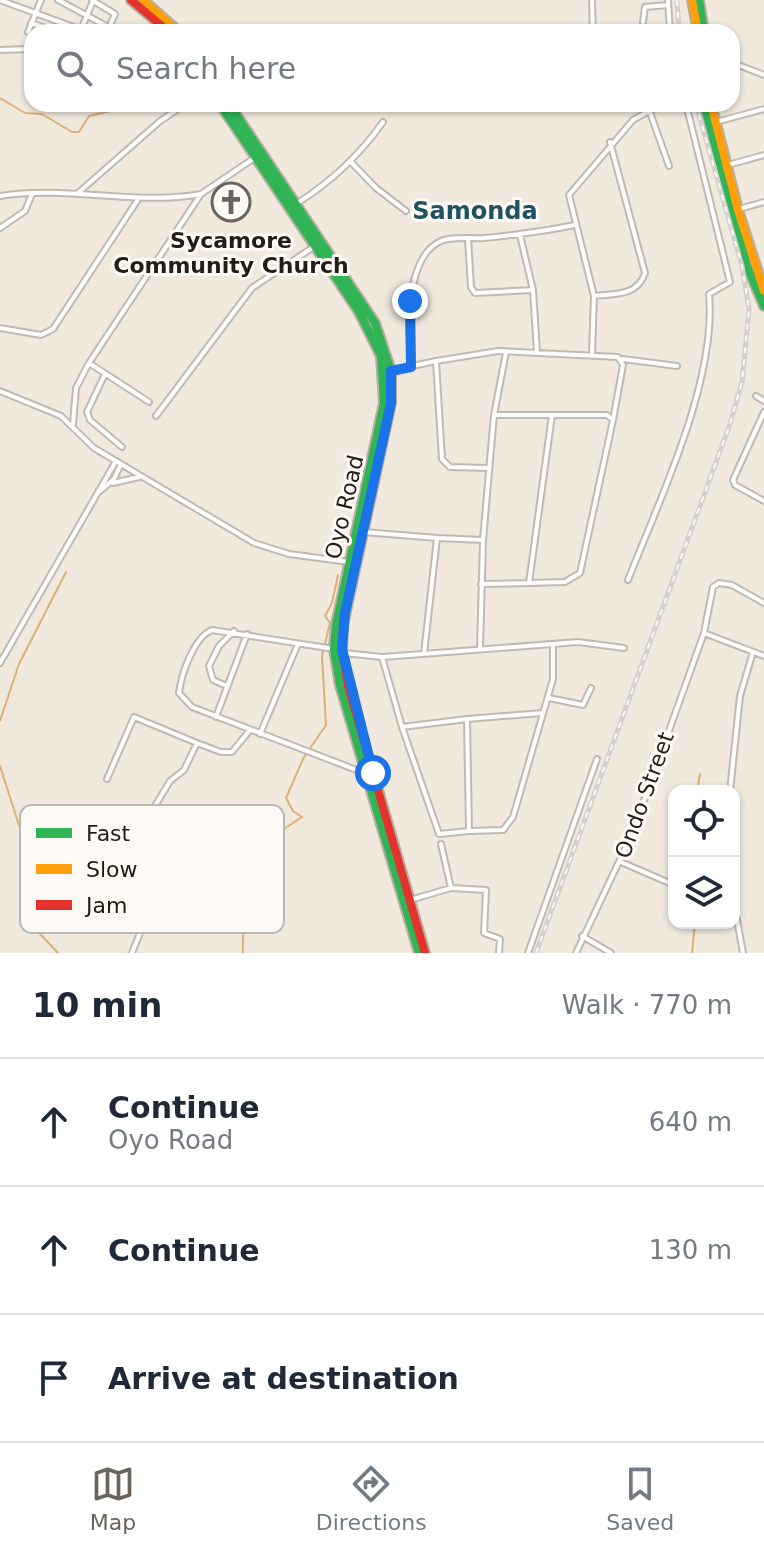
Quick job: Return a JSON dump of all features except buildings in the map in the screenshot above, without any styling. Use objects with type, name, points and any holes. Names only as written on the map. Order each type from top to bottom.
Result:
[{"type":"main road","points":[[131,0],[160,24]]},
{"type":"main road","points":[[143,0],[170,24]]},
{"type":"main road","points":[[692,0],[696,24]]},
{"type":"main road","points":[[699,0],[703,24]]},
{"type":"main road","name":"Oyo Road","points":[[226,112],[296,204],[375,323],[391,371],[391,403],[338,651],[419,953]]},
{"type":"main road","name":"Oyo Road","points":[[233,112],[258,156],[368,327],[384,372],[379,432],[349,562],[338,651],[340,685],[425,953]]},
{"type":"main road","points":[[706,112],[762,295]]},
{"type":"main road","points":[[712,112],[723,166],[752,254],[764,306]]},
{"type":"street","points":[[0,0],[67,24]]},
{"type":"street","points":[[34,24],[31,23],[41,0]]},
{"type":"street","points":[[58,0],[86,13],[100,24]]},
{"type":"street","points":[[84,24],[92,0],[115,14],[111,24]]},
{"type":"street","points":[[592,0],[593,24]]},
{"type":"street","points":[[643,22],[645,7],[668,2],[669,24]]},
{"type":"street","points":[[0,50],[24,49]]},
{"type":"street","points":[[741,66],[764,75]]},
{"type":"street","points":[[714,122],[764,109],[764,101]]},
{"type":"street","points":[[76,194],[173,112]]},
{"type":"street","points":[[592,354],[594,296],[569,195],[610,142],[633,120],[650,112],[669,166]]},
{"type":"street","points":[[628,580],[698,391],[712,319],[709,294],[730,282],[688,112]]},
{"type":"street","points":[[296,204],[351,162],[383,122]]},
{"type":"street","points":[[594,296],[631,291],[643,281],[645,273],[610,142]]},
{"type":"street","points":[[723,166],[764,155]]},
{"type":"street","points":[[73,424],[76,388],[89,363],[201,194],[258,156]]},
{"type":"street","points":[[351,162],[376,188],[406,211]]},
{"type":"street","points":[[0,228],[25,211],[32,194]]},
{"type":"street","points":[[0,196],[76,194],[164,200],[201,194]]},
{"type":"street","points":[[0,328],[41,335],[53,329],[139,198]]},
{"type":"street","points":[[738,210],[764,202]]},
{"type":"street","points":[[411,367],[410,301],[421,264],[442,240],[520,235],[575,225]]},
{"type":"street","points":[[520,235],[533,290],[537,353]]},
{"type":"street","points":[[468,239],[471,287],[475,293],[533,290]]},
{"type":"street","points":[[156,416],[252,288],[315,246]]},
{"type":"street","points":[[752,254],[764,251]]},
{"type":"street","points":[[391,371],[436,361],[506,352],[592,354],[677,366]]},
{"type":"street","points":[[480,649],[483,540],[489,468],[494,415],[506,352]]},
{"type":"street","points":[[481,584],[565,582],[580,573],[613,420],[621,359]]},
{"type":"street","points":[[436,361],[442,459],[450,467],[489,468]]},
{"type":"street","points":[[89,363],[149,402]]},
{"type":"street","points":[[105,374],[87,412],[90,420],[122,447]]},
{"type":"street","points":[[0,391],[73,424],[85,440],[139,477],[271,550],[349,562]]},
{"type":"street","points":[[756,396],[764,401]]},
{"type":"street","points":[[764,412],[733,480],[735,485],[764,501]]},
{"type":"street","points":[[494,415],[607,415],[613,420]]},
{"type":"street","points":[[529,583],[552,415]]},
{"type":"street","points":[[0,663],[98,493],[109,456]]},
{"type":"street","points":[[105,477],[119,462]]},
{"type":"street","points":[[98,493],[110,483],[119,462]]},
{"type":"street","points":[[110,483],[139,477]]},
{"type":"street","points":[[364,532],[483,540]]},
{"type":"street","points":[[424,654],[437,538]]},
{"type":"street","name":"Ondo Street","points":[[576,953],[621,862],[704,633],[710,595],[719,583],[732,585],[764,603]]},
{"type":"street","points":[[227,686],[213,680],[209,666],[219,646],[234,631]]},
{"type":"street","points":[[367,774],[216,717],[183,701],[180,684],[195,649],[207,632],[234,631],[382,657],[578,642],[624,648]]},
{"type":"street","points":[[704,633],[764,656]]},
{"type":"street","points":[[216,717],[247,634]]},
{"type":"street","points":[[260,734],[298,644]]},
{"type":"street","points":[[382,657],[402,727],[439,834],[496,832],[509,826],[529,768],[549,698],[553,645]]},
{"type":"street","points":[[731,785],[740,696],[753,652]]},
{"type":"street","points":[[549,698],[583,705],[591,688]]},
{"type":"street","points":[[402,727],[543,713]]},
{"type":"street","points":[[107,779],[134,717],[221,752],[232,752],[250,730]]},
{"type":"street","points":[[467,719],[469,831]]},
{"type":"street","points":[[156,805],[170,781],[184,770],[197,743]]},
{"type":"street","points":[[528,953],[597,759]]},
{"type":"street","points":[[441,844],[451,888]]},
{"type":"street","points":[[621,862],[668,882]]},
{"type":"street","points":[[410,900],[451,888],[487,891],[484,933],[500,939],[499,953]]},
{"type":"street","points":[[739,929],[743,953]]},
{"type":"street","points":[[132,953],[140,933]]},
{"type":"street","points":[[582,936],[611,953]]},
{"type":"waterway","points":[[0,98],[25,113],[42,114],[72,132],[79,132],[89,116],[106,112]]},
{"type":"waterway","points":[[0,721],[19,664],[66,572]]},
{"type":"waterway","points":[[284,829],[302,817],[293,811],[286,798],[304,757],[326,725],[322,656],[330,623],[325,616],[332,603],[338,575]]},
{"type":"waterway","points":[[0,766],[20,828]]},
{"type":"waterway","points":[[698,785],[700,774]]},
{"type":"waterway","points":[[692,953],[694,929]]},
{"type":"waterway","points":[[39,933],[58,953]]},
{"type":"waterway","points":[[243,933],[243,953]]},
{"type":"railway","points":[[677,0],[678,24]]},
{"type":"railway","points":[[536,953],[729,427],[742,382],[749,309],[742,266],[698,112]]},
{"type":"traffic: fast","points":[[699,0],[703,24]]},
{"type":"traffic: fast","points":[[225,112],[359,312],[381,356],[384,403],[336,625],[334,649],[340,685],[419,953]]},
{"type":"traffic: fast","points":[[234,112],[375,323],[391,371],[391,403],[343,625]]},
{"type":"traffic: fast","points":[[706,112],[747,266],[764,306]]},
{"type":"traffic: slow","points":[[143,0],[170,24]]},
{"type":"traffic: slow","points":[[692,0],[696,24]]},
{"type":"traffic: slow","points":[[713,112],[738,210],[764,291]]},
{"type":"traffic: jam","points":[[131,0],[160,24]]},
{"type":"traffic: jam","points":[[343,625],[342,649],[348,686],[425,953]]},
{"type":"place","name":"Sycamore Community Church","points":[[231,202]]},
{"type":"district","name":"Samonda","points":[[475,211]]},
{"type":"route","points":[[373,773],[343,663],[343,626],[382,450],[392,396],[391,371],[411,367],[410,301]]}]
